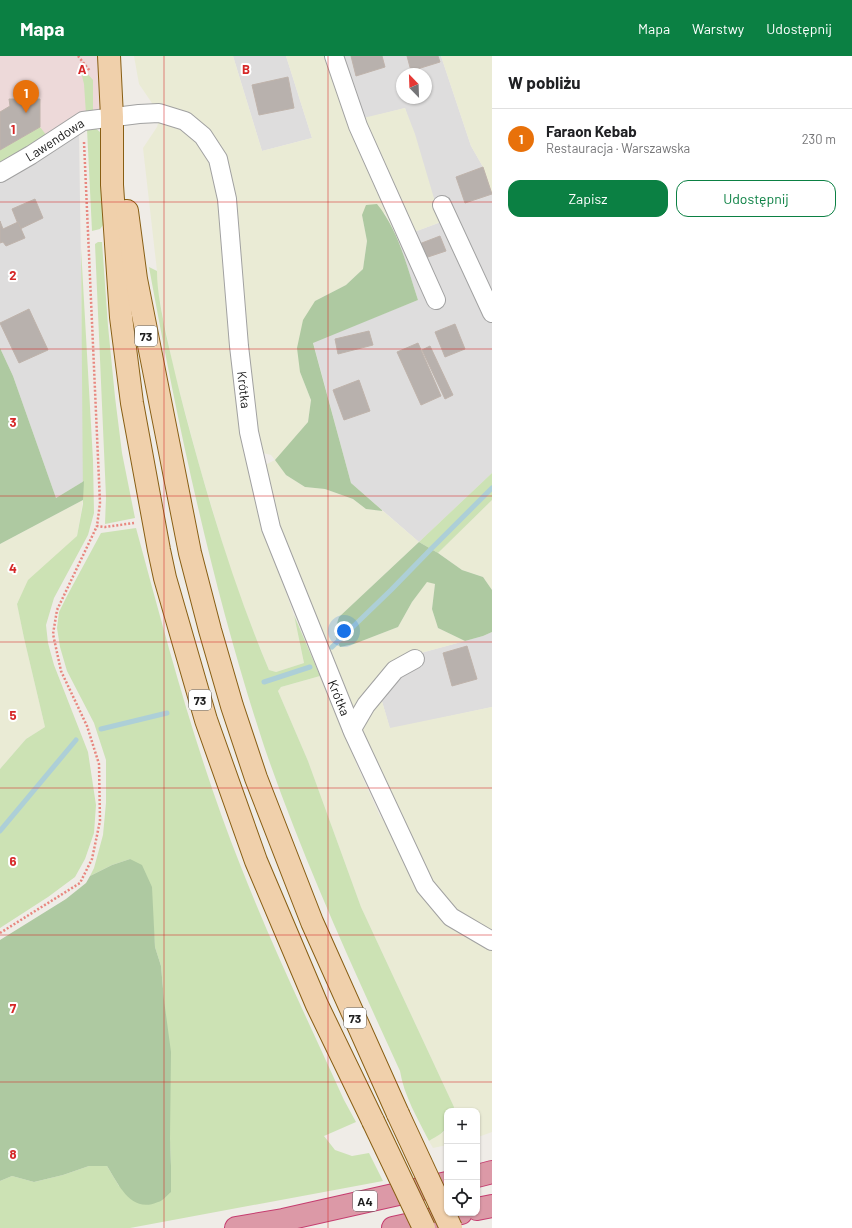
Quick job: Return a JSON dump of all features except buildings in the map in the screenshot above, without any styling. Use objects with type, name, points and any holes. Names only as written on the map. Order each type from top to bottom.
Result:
[{"type":"highway","points":[[480,1175],[492,1172]]},
{"type":"highway","name":"A4","points":[[236,1228],[283,1220],[444,1184]]},
{"type":"highway","points":[[480,1208],[492,1206]]},
{"type":"highway","points":[[392,1228],[447,1216]]},
{"type":"main road","name":"73","points":[[109,56],[112,117],[112,185],[122,325],[133,411],[165,578],[206,720],[256,861],[317,1005],[424,1228]]},
{"type":"main road","name":"73","points":[[112,117],[122,166],[136,279],[190,553],[232,706],[256,778],[315,929],[398,1114],[452,1228]]},
{"type":"street","points":[[334,56],[358,126],[436,300]]},
{"type":"street","name":"Krótka","points":[[112,117],[159,113],[185,121],[203,136],[218,159],[227,199],[239,346],[249,432],[271,528],[352,729],[425,886],[452,917],[492,941]]},
{"type":"street","name":"Lawendowa","points":[[0,172],[31,155],[83,120],[112,117]]},
{"type":"street","points":[[442,205],[492,313]]},
{"type":"street","name":"Krótka","points":[[352,729],[366,705],[395,670],[414,659]]},
{"type":"path","points":[[83,120],[88,240]]},
{"type":"path","points":[[0,933],[80,883],[92,859],[100,821],[99,764],[87,726],[61,671],[52,634],[57,610],[97,526]]},
{"type":"shaded area","points":[[0,56],[98,56],[100,109],[93,111],[0,163]]},
{"type":"shaded area","points":[[233,56],[286,56],[312,138],[262,151]]},
{"type":"shaded area","points":[[341,56],[441,56],[471,146],[483,167],[492,193],[492,473],[419,542],[351,483],[313,342],[418,300],[398,238],[441,222],[405,108],[359,120]]},
{"type":"shaded area","points":[[79,131],[84,481],[56,498],[13,376],[0,348],[0,176]]},
{"type":"shaded area","points":[[492,632],[492,707],[390,729],[381,698],[401,677],[420,664],[417,654],[483,636]]},
{"type":"green space","points":[[134,56],[233,56],[262,151],[312,138],[286,56],[341,56],[359,119],[405,108],[415,134],[441,222],[398,238],[385,213],[362,215],[367,241],[363,269],[346,285],[315,301],[300,372],[311,400],[308,422],[276,460],[286,475],[305,487],[325,489],[353,499],[366,509],[383,511],[419,542],[339,617],[340,647],[354,644],[398,627],[412,602],[427,581],[435,584],[432,609],[438,628],[465,641],[417,654],[354,707],[349,706],[276,527],[263,466],[275,460],[271,455],[263,453],[257,448],[222,153],[154,106],[139,84]]},
{"type":"green space","points":[[441,56],[492,56],[492,193],[483,167],[471,146]]},
{"type":"green space","points":[[79,64],[93,80],[93,111],[86,114],[84,84]]},
{"type":"green space","points":[[159,120],[184,130],[202,147],[213,166],[267,538],[294,615],[304,663],[276,672],[269,670],[232,575],[200,468],[174,371],[157,287],[157,271],[143,148],[157,127]]},
{"type":"green space","points":[[40,127],[47,136],[0,163],[0,150]]},
{"type":"green space","points":[[95,128],[100,132],[102,142],[107,220],[100,229],[92,231],[87,129]]},
{"type":"green space","points":[[377,204],[385,215],[397,238],[418,300],[313,343],[351,483],[383,511],[366,509],[353,499],[325,489],[305,487],[286,475],[275,460],[308,422],[311,400],[300,372],[297,348],[303,320],[315,301],[346,285],[363,269],[367,241],[362,215],[366,205]]},
{"type":"green space","points":[[102,242],[108,326],[122,453],[135,518],[105,524],[106,497],[95,244]]},
{"type":"green space","points":[[81,248],[93,460],[94,513],[88,535],[54,598],[46,625],[48,643],[54,665],[88,752],[96,805],[94,833],[85,859],[75,877],[48,897],[0,928],[0,769],[26,739],[45,727],[17,604],[28,580],[77,536],[83,504]]},
{"type":"green space","points":[[149,267],[157,271],[160,302],[166,334],[182,403],[212,511],[256,639],[269,670],[276,672],[304,663],[294,615],[320,676],[281,687],[278,691],[308,761],[361,907],[454,1107],[444,1108],[444,1131],[429,1141],[408,1098],[400,1071],[345,950],[294,829],[264,746],[213,569],[198,508]]},
{"type":"green space","points":[[0,348],[13,376],[56,498],[84,481],[83,500],[0,544]]},
{"type":"green space","points":[[492,473],[492,500],[438,553],[419,542]]},
{"type":"green space","points":[[83,500],[77,536],[60,552],[17,603],[45,727],[26,739],[0,769],[0,544]]},
{"type":"green space","points":[[492,500],[492,590],[483,577],[462,570],[438,553]]},
{"type":"green space","points":[[136,528],[184,699],[210,784],[225,826],[278,955],[344,1100],[356,1122],[324,1136],[335,1150],[352,1156],[369,1153],[383,1181],[130,1228],[0,1228],[0,1181],[12,1176],[34,1182],[63,1175],[89,1166],[107,1166],[119,1186],[171,1166],[164,1000],[161,966],[155,947],[153,922],[130,859],[112,865],[90,876],[94,868],[103,835],[106,803],[106,760],[94,723],[67,671],[60,647],[57,628],[59,612],[101,533]]},
{"type":"green space","points":[[419,542],[462,570],[483,577],[492,590],[492,632],[465,641],[438,628],[432,609],[435,584],[427,582],[412,602],[398,627],[354,644],[340,647],[334,633],[339,617]]},
{"type":"green space","points":[[320,676],[354,747],[356,763],[380,816],[389,826],[467,936],[492,950],[492,1132],[480,1136],[480,1108],[454,1108],[361,907],[308,761],[278,691],[281,687]]},
{"type":"green space","points":[[381,698],[390,728],[492,707],[492,932],[445,903],[429,878],[359,724]]},
{"type":"green space","points":[[130,859],[142,865],[152,887],[155,947],[161,966],[171,1052],[171,1192],[160,1201],[149,1205],[140,1204],[127,1196],[107,1166],[89,1166],[63,1175],[34,1182],[12,1176],[0,1181],[0,940],[66,899],[86,883],[90,876],[112,865]]},
{"type":"green space","points":[[444,1132],[444,1146],[433,1148],[429,1141]]},
{"type":"waterway","points":[[332,647],[492,488]]},
{"type":"waterway","points":[[264,682],[310,667]]},
{"type":"waterway","points":[[101,729],[167,713]]},
{"type":"waterway","points":[[0,831],[76,740]]},
{"type":"place","name":"Faraon Kebab","points":[[26,113]]}]
